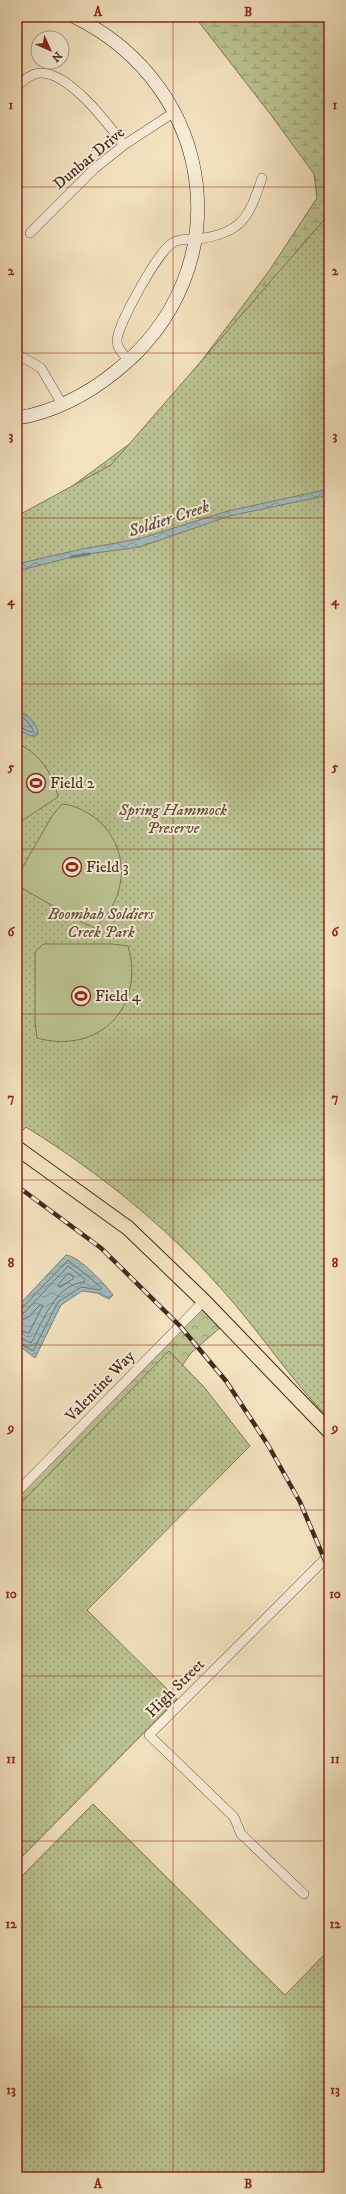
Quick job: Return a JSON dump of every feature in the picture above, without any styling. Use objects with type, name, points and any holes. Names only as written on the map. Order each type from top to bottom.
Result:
[{"type":"main road","points":[[17,1148],[128,1228],[204,1301],[329,1431]]},
{"type":"street","points":[[17,418],[29,416],[62,404],[100,384],[129,362],[157,331],[165,317],[191,264],[196,239],[198,190],[193,165],[186,142],[163,92],[138,62],[102,31],[75,17]]},
{"type":"street","points":[[17,86],[34,74],[42,73],[56,78],[85,98],[124,145]]},
{"type":"street","name":"Dunbar Drive","points":[[30,233],[94,169],[124,145],[173,113]]},
{"type":"street","points":[[129,362],[118,348],[117,335],[142,282],[171,243],[177,240],[222,235],[232,230],[251,209],[262,178]]},
{"type":"street","points":[[17,354],[41,368],[62,404]]},
{"type":"street","name":"Valentine Way","points":[[17,1492],[204,1301]]},
{"type":"street","name":"High Street","points":[[304,1894],[242,1834],[234,1817],[149,1735],[329,1555]]},
{"type":"green space","points":[[195,17],[329,17],[329,485],[17,527],[151,428],[269,271],[317,198],[314,174],[271,115]]},
{"type":"green space","name":"Spring Hammock Preserve","points":[[329,214],[329,1419],[282,1364],[237,1307],[190,1255],[165,1231],[139,1208],[84,1166],[26,1127],[23,1130],[17,1127],[17,516],[111,465]]},
{"type":"green space","name":"Field 2","points":[[17,743],[25,747],[44,765],[52,780],[58,797],[17,824]]},
{"type":"green space","name":"Field 3","points":[[62,804],[81,809],[98,820],[109,832],[116,846],[120,860],[121,875],[119,889],[114,903],[106,916],[95,928],[81,922],[20,887],[17,877],[52,816]]},
{"type":"green space","name":"Field 4","points":[[43,944],[112,944],[128,946],[132,968],[130,989],[123,1007],[112,1022],[97,1033],[79,1040],[59,1041],[37,1038],[35,1022],[35,952]]},
{"type":"green space","points":[[201,1304],[222,1326],[191,1353],[17,1600],[17,1495]]},
{"type":"green space","points":[[169,1351],[204,1387],[250,1446],[87,1610],[177,1699],[17,1862],[17,1507]]},
{"type":"green space","points":[[93,1804],[285,1995],[329,1950],[329,2177],[17,2177],[17,1881]]},
{"type":"water","points":[[329,489],[329,495],[229,516],[140,547],[80,555],[17,571],[17,564],[82,549],[139,539],[228,511]]},
{"type":"water","points":[[17,709],[35,724],[38,731],[36,736],[30,736],[17,729]]},
{"type":"water","points":[[66,1255],[85,1265],[113,1295],[109,1299],[97,1293],[82,1291],[61,1305],[35,1358],[17,1344],[17,1307]]},
{"type":"waterway","name":"Soldier Creek","points":[[71,557],[89,554]]},
{"type":"railway","points":[[17,1186],[101,1248],[180,1326],[226,1381],[268,1445],[300,1502],[329,1570]]},
{"type":"place","name":"Field 2","points":[[36,783]]},
{"type":"place","name":"Field 3","points":[[72,867]]},
{"type":"place","name":"Field 4","points":[[81,996]]},
{"type":"park label","name":"Boombah Soldiers Creek Park","points":[[101,923]]}]
